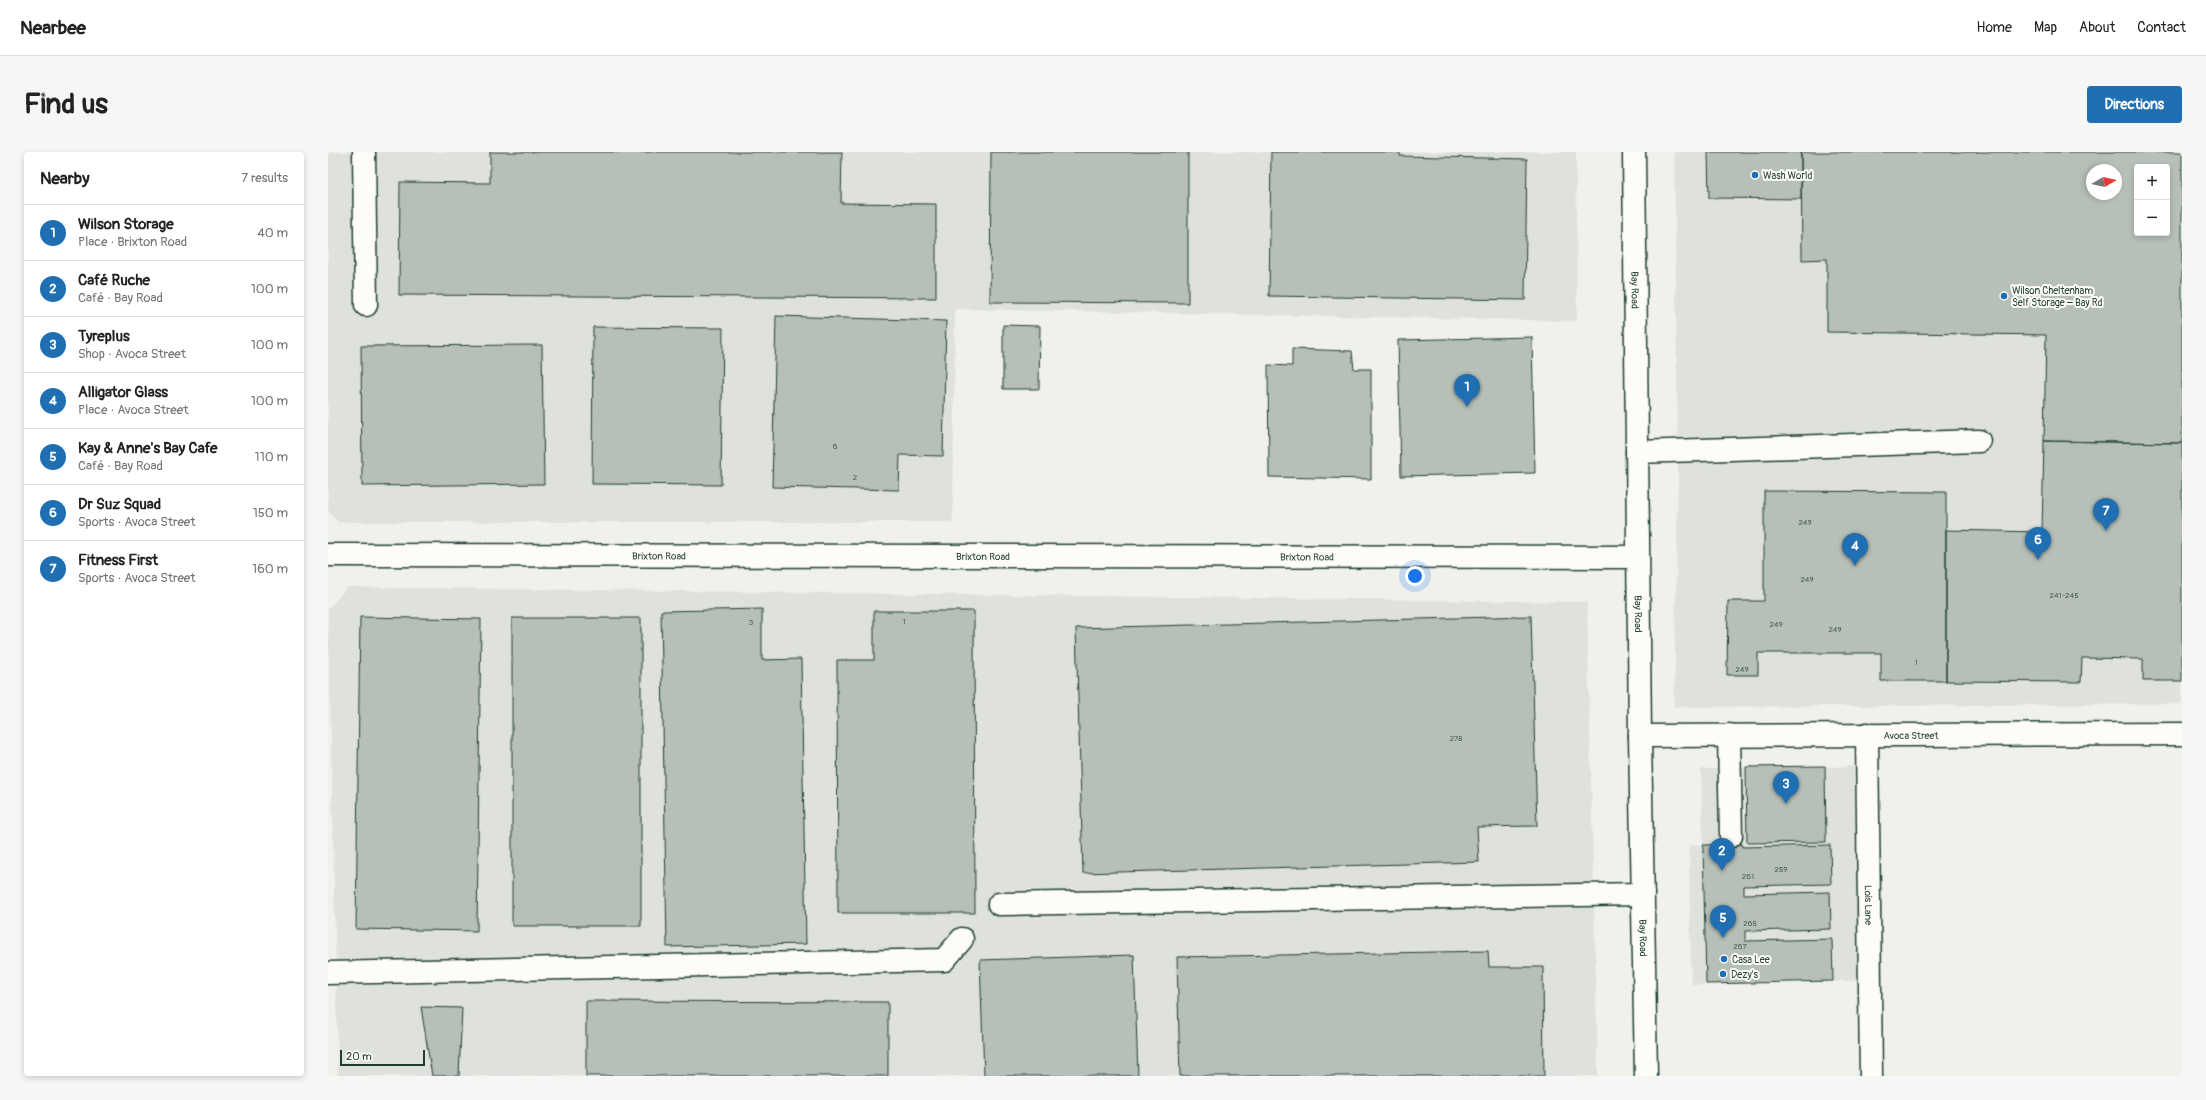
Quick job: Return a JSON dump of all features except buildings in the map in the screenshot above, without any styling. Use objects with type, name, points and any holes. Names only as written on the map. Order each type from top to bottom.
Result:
[{"type":"street","points":[[364,152],[366,305]]},
{"type":"street","name":"Bay Road","points":[[1634,152],[1640,736],[1646,1076]]},
{"type":"street","points":[[1637,452],[1979,441]]},
{"type":"street","name":"Brixton Road","points":[[328,555],[1638,557]]},
{"type":"street","name":"Lois Lane","points":[[1867,734],[1872,1076]]},
{"type":"street","name":"Avoca Street","points":[[1640,736],[2182,734]]},
{"type":"street","points":[[1729,735],[1732,836]]},
{"type":"street","points":[[999,904],[1643,894]]},
{"type":"street","points":[[328,973],[944,960],[962,939]]},
{"type":"shaded area","points":[[328,152],[1576,152],[1577,321],[955,309],[953,522],[338,522],[328,511]]},
{"type":"shaded area","points":[[1674,152],[2182,152],[2182,704],[1674,707],[1678,466]]},
{"type":"shaded area","points":[[347,587],[1587,602],[1598,1076],[338,1076],[328,609]]},
{"type":"shaded area","points":[[1880,766],[1883,980],[1691,985],[1689,845],[1703,845],[1701,769]]},
{"type":"place","name":"Wash World","points":[[1755,175]]},
{"type":"place","name":"Wilson Cheltenham Self Storage – Bay Rd","points":[[2004,296]]},
{"type":"place","name":"Wilson Storage","points":[[1467,407]]},
{"type":"place","name":"Fitness First","points":[[2106,531]]},
{"type":"place","name":"Dr Suz Squad","points":[[2038,560]]},
{"type":"place","name":"Alligator Glass","points":[[1855,566]]},
{"type":"place","name":"Tyreplus","points":[[1786,804]]},
{"type":"place","name":"Café Ruche","points":[[1722,871]]},
{"type":"place","name":"Kay & Anne's Bay Cafe","points":[[1723,938]]},
{"type":"place","name":"Casa Lee","points":[[1724,959]]},
{"type":"place","name":"Dezy's","points":[[1723,974]]}]
